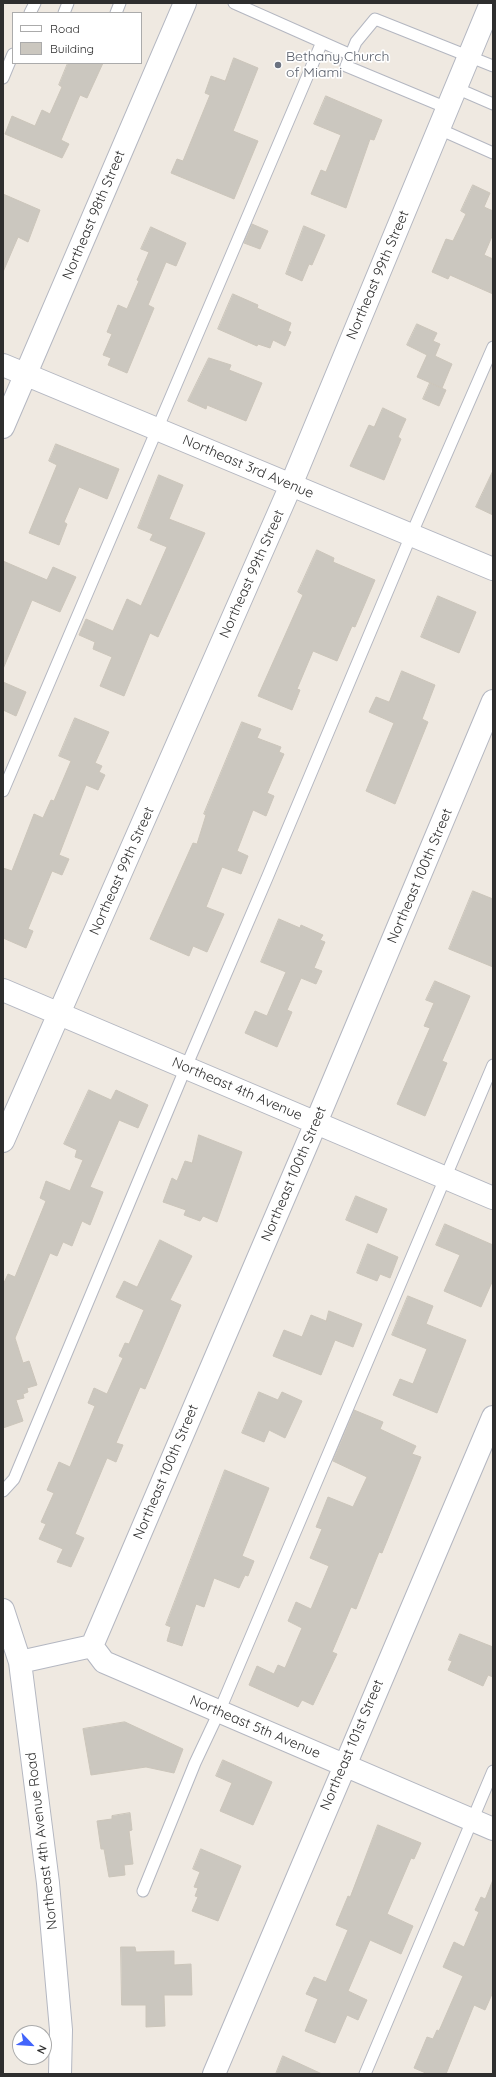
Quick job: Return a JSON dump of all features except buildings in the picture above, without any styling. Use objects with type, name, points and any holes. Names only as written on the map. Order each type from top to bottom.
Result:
[{"type":"street","name":"Northeast 98th Street","points":[[3,427],[185,3]]},
{"type":"street","name":"Northeast 99th Street","points":[[3,1141],[291,485],[491,3]]},
{"type":"street","name":"Northeast 3rd Avenue","points":[[3,365],[291,485],[412,533],[493,569]]},
{"type":"street","name":"Northeast 100th Street","points":[[92,1646],[316,1122],[493,701]]},
{"type":"street","name":"Northeast 4th Avenue","points":[[3,990],[493,1198]]},
{"type":"street","name":"Northeast 101st Street","points":[[214,2074],[343,1766],[493,1417]]},
{"type":"street","name":"Northeast 4th Avenue Road","points":[[3,1610],[20,1662],[48,1883],[60,2030],[60,2074]]},
{"type":"street","points":[[20,1662],[92,1646]]},
{"type":"street","name":"Northeast 5th Avenue","points":[[92,1646],[104,1662],[343,1766],[493,1829]]},
{"type":"lane","points":[[30,12],[35,3]]},
{"type":"lane","points":[[234,3],[351,55]]},
{"type":"lane","points":[[493,66],[375,19],[356,42],[346,66],[452,98],[493,104]]},
{"type":"lane","points":[[3,791],[322,42]]},
{"type":"lane","points":[[3,78],[12,56]]},
{"type":"lane","points":[[439,129],[493,153]]},
{"type":"lane","points":[[3,1491],[14,1479],[186,1067],[268,878],[412,533],[493,347]]},
{"type":"lane","points":[[143,1891],[195,1763],[219,1712],[493,1065]]},
{"type":"lane","points":[[365,2074],[493,1771]]},
{"type":"place","name":"Bethany Church of Miami","points":[[278,65]]}]
